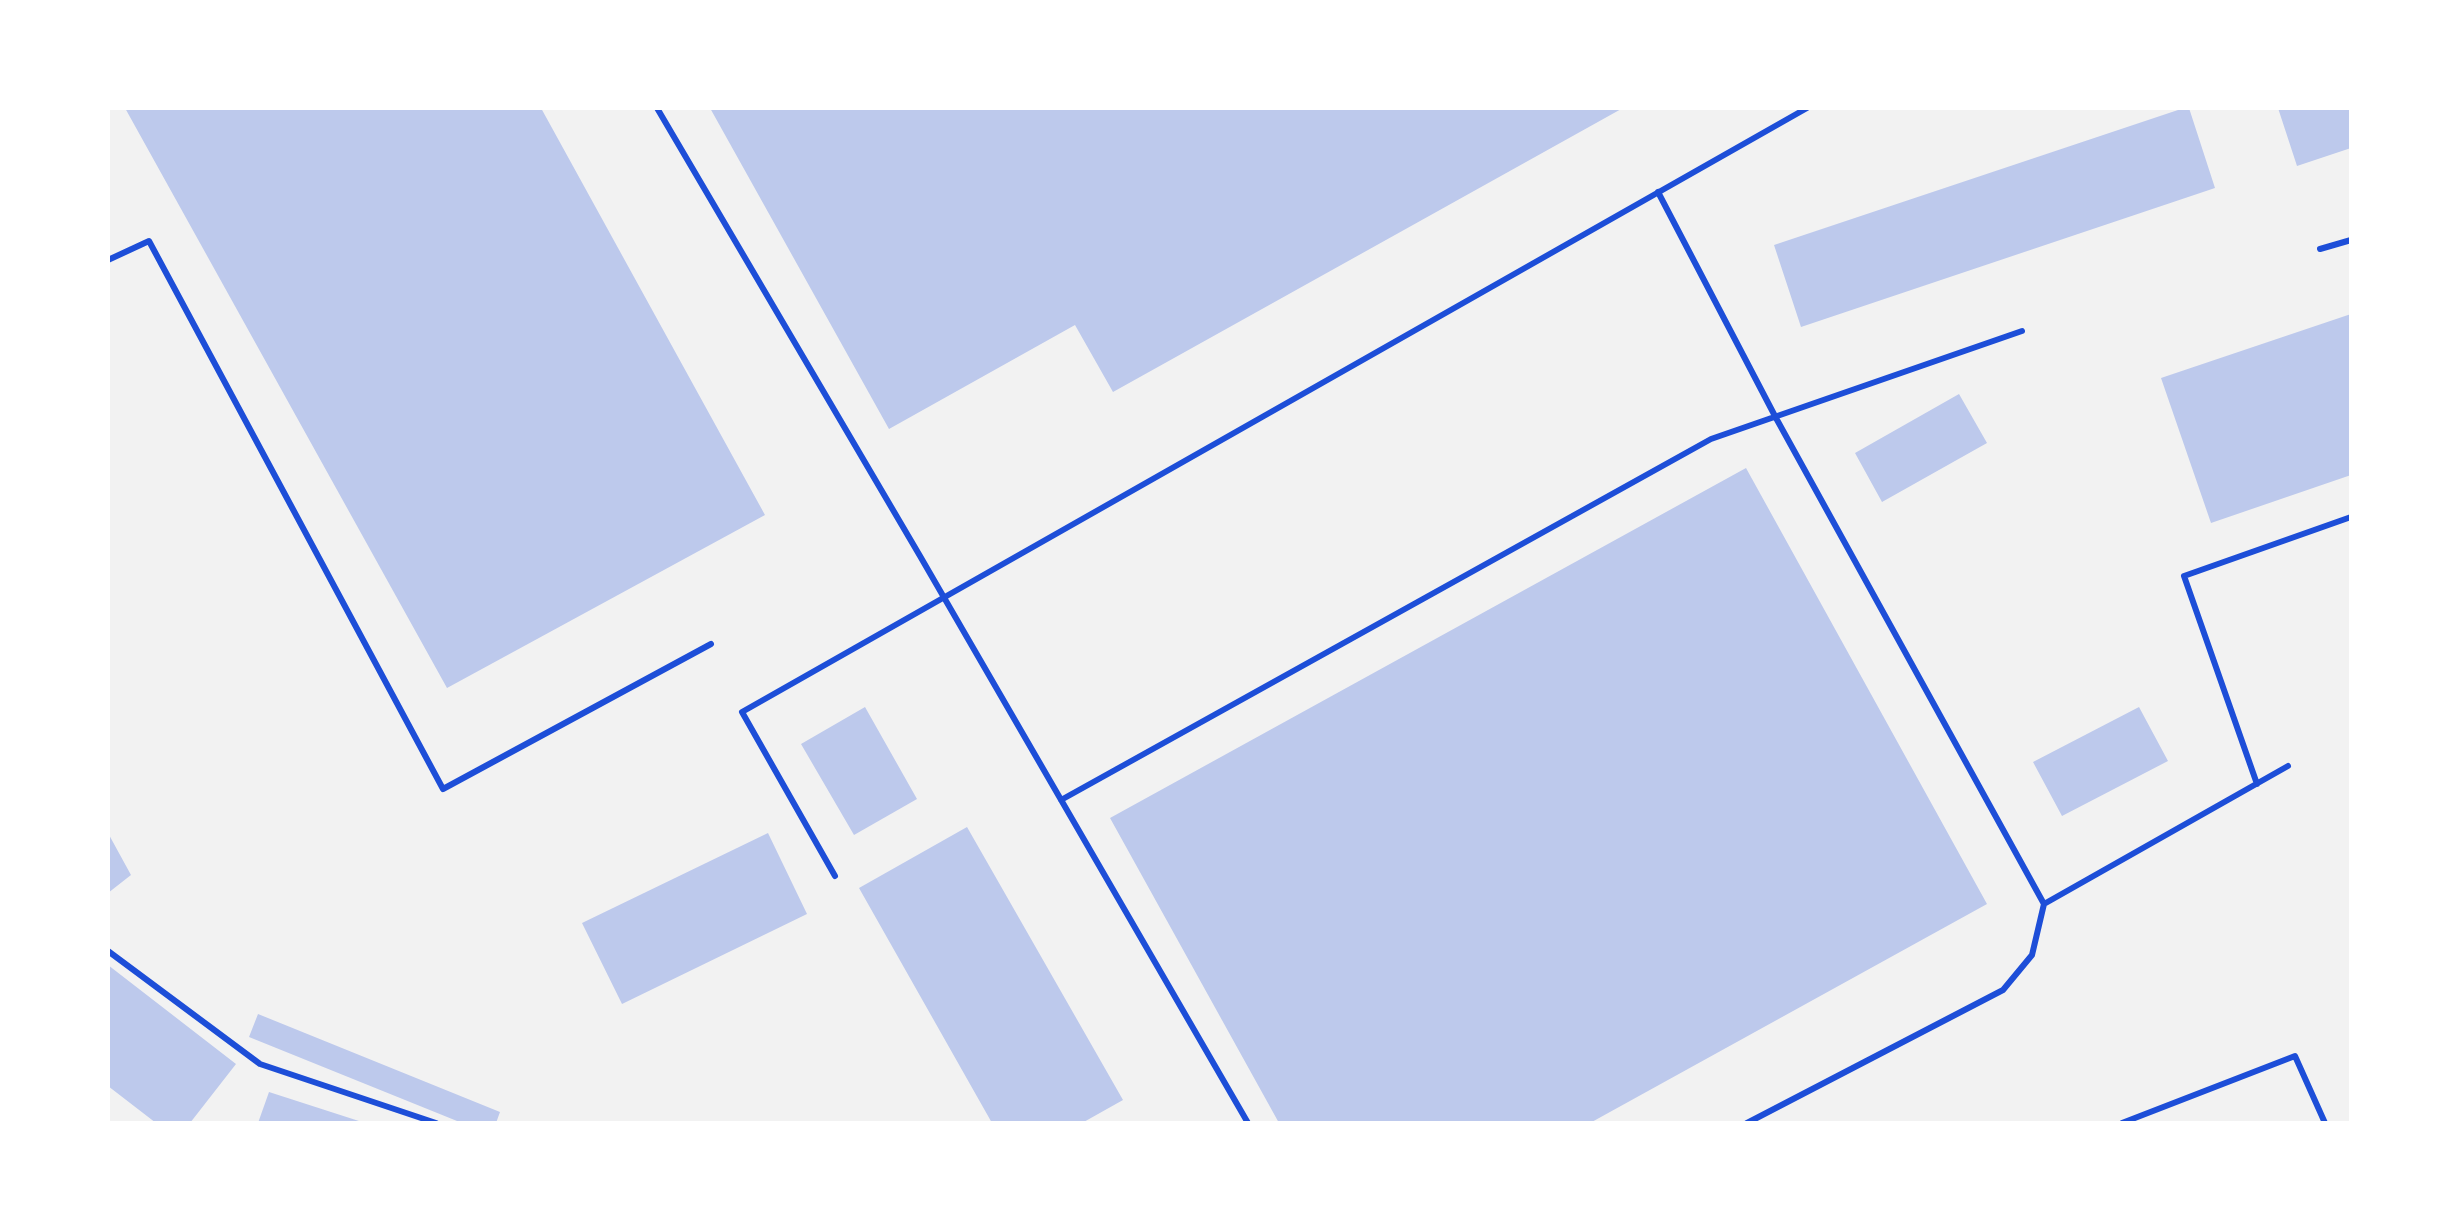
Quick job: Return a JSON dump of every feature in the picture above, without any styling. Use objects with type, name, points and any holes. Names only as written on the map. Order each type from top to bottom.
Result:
[{"type":"lane","points":[[657,108],[1248,1123]]},
{"type":"lane","points":[[835,876],[742,712],[1807,108]]},
{"type":"lane","points":[[1658,192],[1776,418],[2044,904],[2032,955],[2003,990],[1747,1123]]},
{"type":"lane","points":[[2320,249],[2351,240]]},
{"type":"lane","points":[[108,260],[149,241],[443,789],[711,644]]},
{"type":"lane","points":[[1061,800],[1711,439],[2022,331]]},
{"type":"lane","points":[[2257,784],[2184,576],[2351,517]]},
{"type":"lane","points":[[2044,904],[2288,766]]},
{"type":"lane","points":[[108,951],[260,1064],[436,1123]]},
{"type":"lane","points":[[2122,1123],[2295,1056],[2325,1123]]},
{"type":"building","points":[[125,108],[541,108],[765,515],[447,688]]},
{"type":"building","points":[[710,108],[1623,108],[1113,392],[1075,325],[889,429]]},
{"type":"building","points":[[2189,108],[2215,188],[1801,327],[1774,245]]},
{"type":"building","points":[[2278,108],[2351,108],[2351,148],[2297,166]]},
{"type":"building","points":[[2351,314],[2351,475],[2211,523],[2161,378]]},
{"type":"building","points":[[1959,394],[1987,443],[1882,502],[1855,453]]},
{"type":"building","points":[[1746,468],[1987,904],[1590,1123],[1279,1123],[1110,818]]},
{"type":"building","points":[[865,707],[917,799],[854,835],[801,744]]},
{"type":"building","points":[[2139,707],[2168,761],[2062,816],[2033,762]]},
{"type":"building","points":[[967,827],[1123,1100],[1082,1123],[992,1123],[859,888]]},
{"type":"building","points":[[108,833],[131,875],[108,893]]},
{"type":"building","points":[[768,833],[807,914],[622,1004],[582,923]]},
{"type":"building","points":[[108,965],[236,1064],[190,1123],[156,1123],[108,1086]]},
{"type":"building","points":[[258,1014],[500,1112],[496,1123],[462,1123],[249,1037]]},
{"type":"building","points":[[269,1092],[362,1122],[362,1123],[258,1123]]}]
